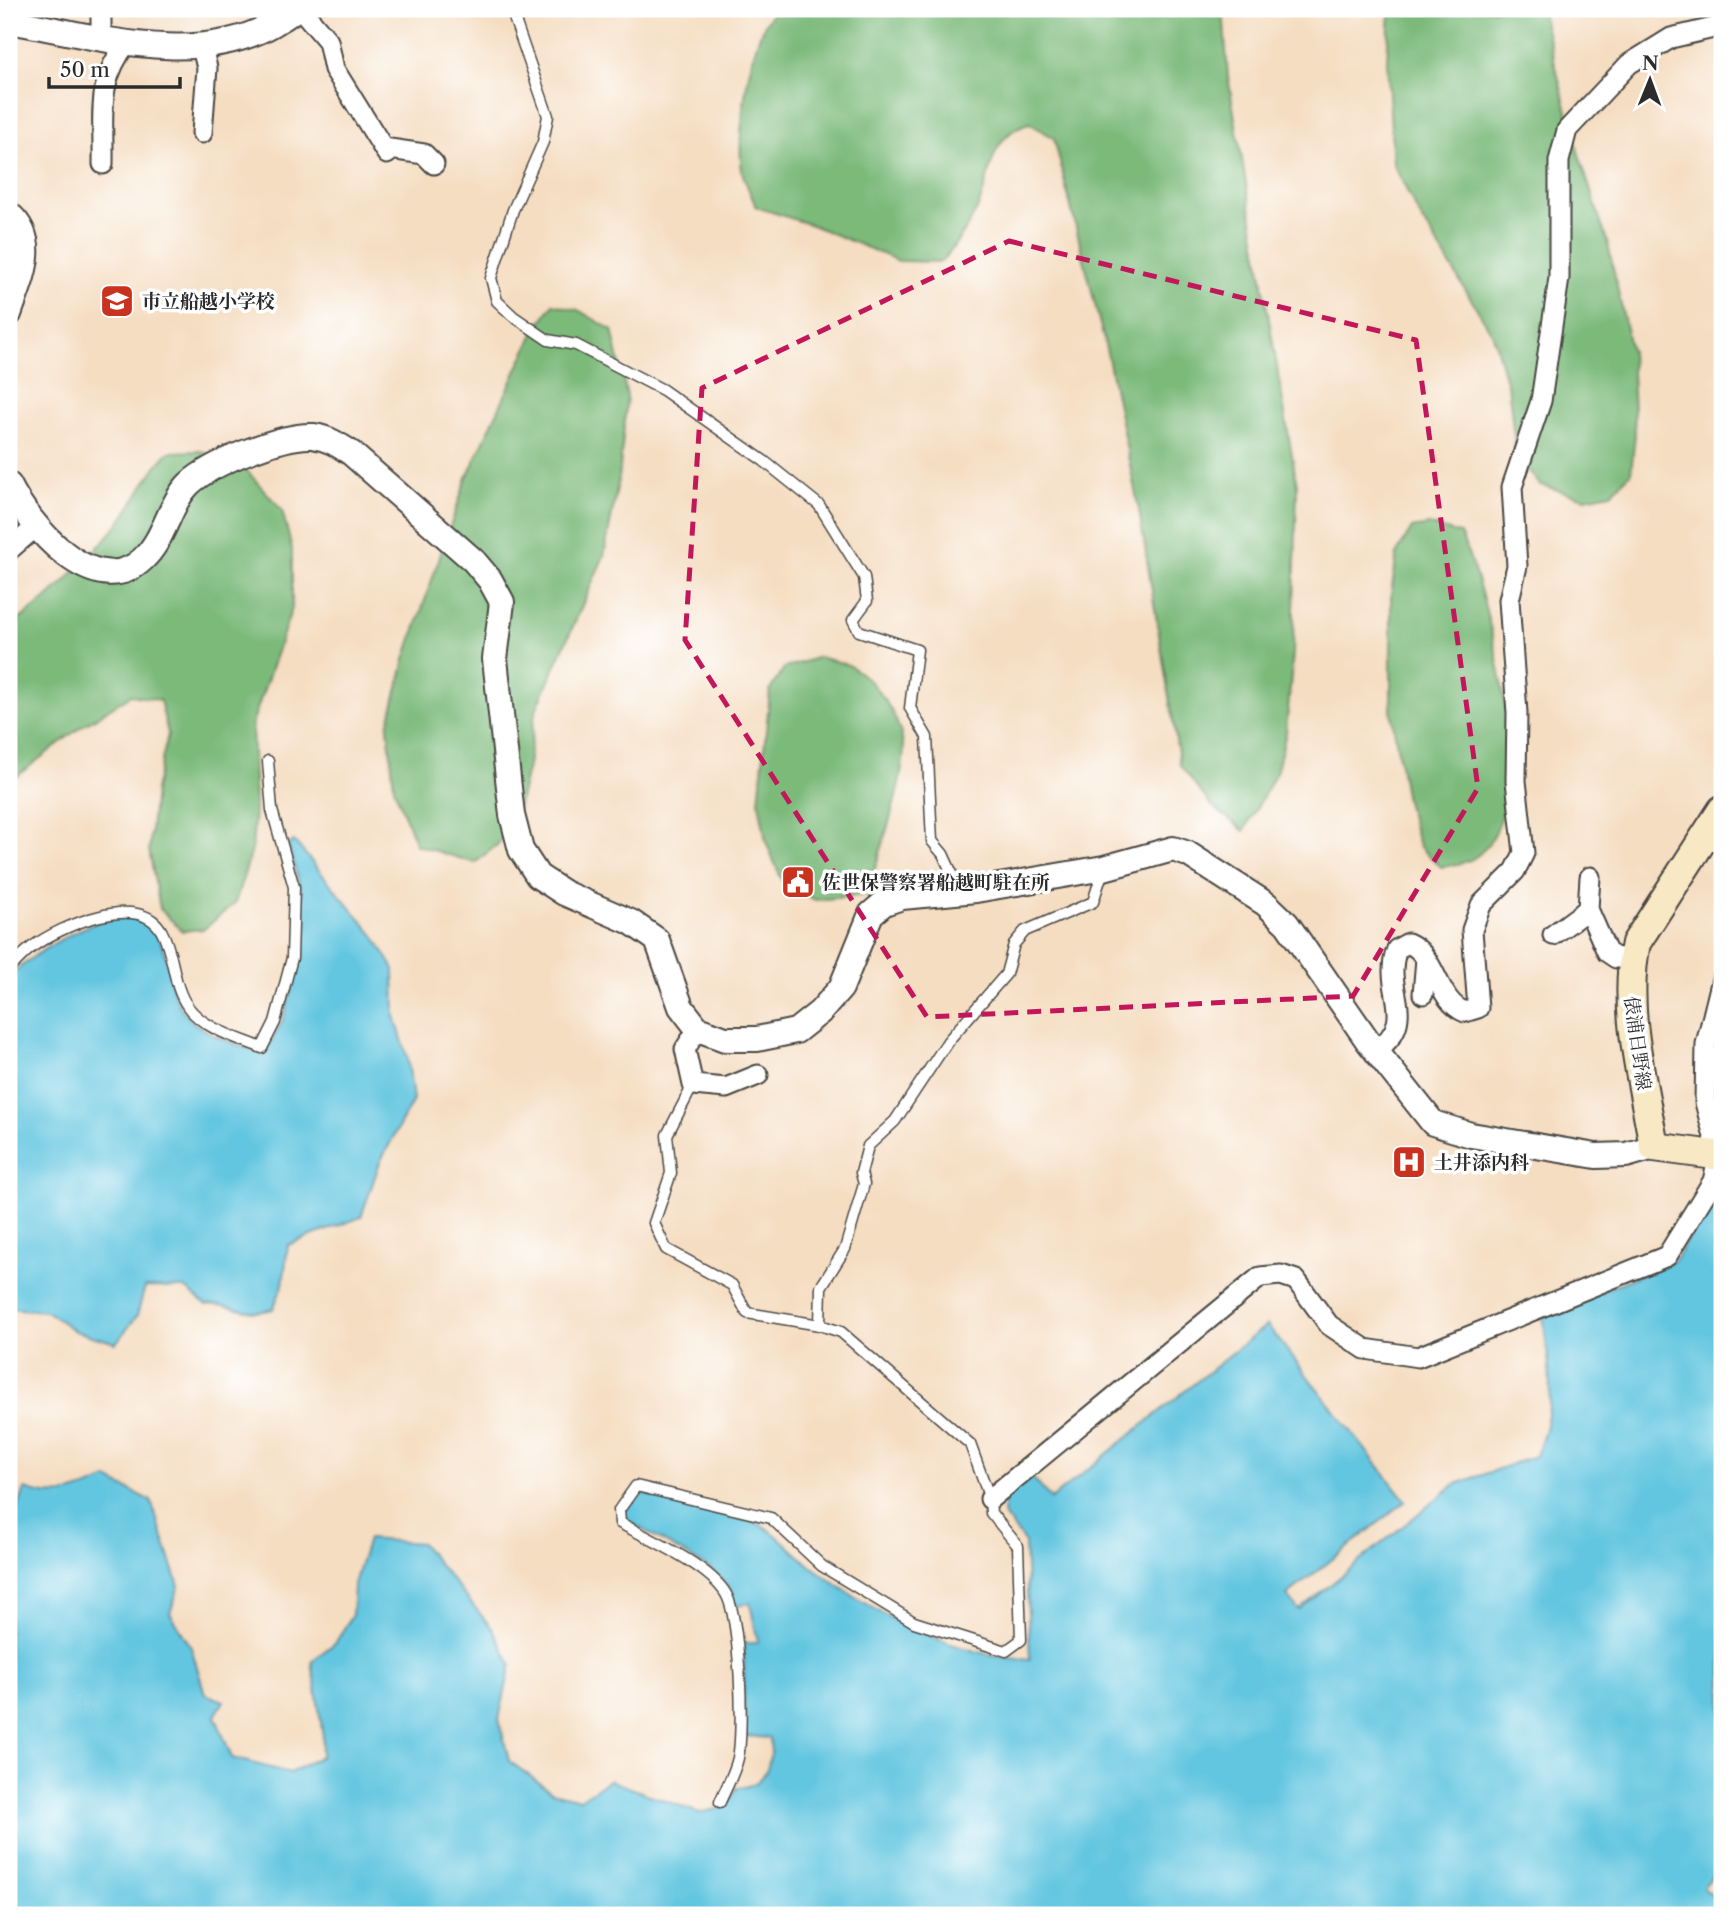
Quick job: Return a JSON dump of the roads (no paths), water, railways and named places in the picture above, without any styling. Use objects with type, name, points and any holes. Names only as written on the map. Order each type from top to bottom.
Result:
[{"type":"main road","name":"俵浦日野線","points":[[1654,1147],[1631,999],[1633,957],[1648,921],[1722,810]]},
{"type":"main road","points":[[1654,1147],[1720,1156]]},
{"type":"street","points":[[101,9],[102,36]]},
{"type":"street","points":[[9,21],[174,48],[202,47],[239,39],[262,30],[295,9]]},
{"type":"street","points":[[301,9],[328,41],[334,69],[385,151],[424,154],[434,164]]},
{"type":"street","points":[[1376,1051],[1391,1040],[1399,1020],[1391,965],[1397,949],[1408,943],[1420,948],[1454,1008],[1465,1012],[1478,1008],[1472,930],[1481,905],[1515,871],[1524,853],[1516,781],[1517,713],[1509,600],[1517,566],[1512,487],[1541,401],[1559,278],[1559,161],[1567,130],[1629,64],[1671,38],[1722,26]]},
{"type":"street","points":[[103,164],[104,81],[111,63],[128,41]]},
{"type":"street","points":[[202,47],[207,68],[202,133]]},
{"type":"street","points":[[9,214],[19,223],[28,251],[9,314]]},
{"type":"street","points":[[11,494],[59,552],[86,568],[116,572],[141,561],[154,546],[189,484],[226,459],[311,436],[333,441],[351,453],[474,561],[490,580],[502,602],[495,659],[513,816],[521,850],[538,876],[564,893],[631,922],[657,940],[681,1007],[698,1029],[725,1039],[757,1039],[796,1031],[820,1012],[841,988],[871,914],[884,903],[902,897],[960,891],[1104,868],[1173,849],[1188,855],[1266,904],[1287,924],[1376,1051],[1433,1123],[1471,1135],[1596,1156],[1626,1155],[1654,1147]]},
{"type":"street","points":[[9,550],[37,526]]},
{"type":"street","points":[[1590,877],[1588,909],[1606,952],[1616,958],[1633,957]]},
{"type":"street","points":[[1553,935],[1588,909]]},
{"type":"street","points":[[1423,994],[1426,959]]},
{"type":"street","points":[[990,1499],[1259,1277],[1281,1275],[1296,1280],[1329,1325],[1365,1349],[1418,1357],[1667,1256],[1713,1181],[1720,1156],[1705,1102],[1706,1044],[1722,979]]},
{"type":"street","points":[[698,1029],[685,1049],[693,1086],[726,1088],[758,1076]]},
{"type":"street","points":[[1706,1085],[1722,1064]]},
{"type":"lane","points":[[511,9],[548,116],[543,142],[513,210],[491,278],[497,301],[513,316],[548,340],[576,345],[663,390],[764,461],[819,505],[864,577],[867,601],[853,620],[859,631],[917,650],[910,708],[927,737],[932,841],[943,854],[960,891]]},
{"type":"lane","points":[[9,969],[32,946],[83,921],[120,912],[144,915],[161,929],[170,951],[179,992],[189,1010],[217,1029],[262,1048],[275,1022],[292,958],[294,887],[272,810],[268,761]]},
{"type":"lane","points":[[820,1325],[821,1287],[845,1249],[864,1184],[861,1173],[869,1146],[895,1121],[948,1041],[1006,974],[1014,944],[1025,931],[1093,902],[1104,868]]},
{"type":"lane","points":[[693,1086],[667,1135],[671,1173],[654,1223],[666,1249],[732,1285],[747,1313],[820,1325],[841,1332],[970,1444],[990,1499],[991,1513],[1018,1546],[1021,1640],[1006,1651],[914,1622],[822,1566],[771,1518],[636,1486],[619,1510],[620,1523],[676,1553],[718,1584],[727,1595],[739,1644],[738,1757],[720,1802]]},
{"type":"water","points":[[294,841],[373,934],[394,969],[395,1016],[408,1060],[413,1100],[380,1162],[361,1217],[288,1245],[283,1285],[273,1309],[254,1312],[206,1305],[185,1288],[145,1287],[137,1316],[116,1343],[75,1331],[46,1311],[9,1308],[9,977],[49,946],[83,928],[117,918],[137,919],[149,926],[160,941],[165,951],[173,991],[191,1020],[216,1036],[264,1055],[283,1020],[298,966],[302,894],[288,845]]},
{"type":"water","points":[[1722,1187],[1722,1863],[1703,1888],[1719,1902],[1721,1915],[9,1915],[9,1505],[18,1509],[25,1489],[58,1495],[87,1488],[108,1479],[151,1501],[179,1586],[170,1613],[191,1647],[205,1694],[224,1701],[215,1716],[232,1758],[290,1773],[321,1756],[323,1737],[312,1661],[336,1642],[352,1615],[354,1584],[368,1539],[421,1543],[492,1628],[511,1664],[499,1719],[509,1761],[552,1792],[580,1799],[609,1780],[699,1813],[725,1807],[737,1788],[755,1783],[766,1772],[770,1756],[770,1738],[744,1736],[744,1644],[758,1642],[750,1603],[734,1606],[730,1588],[712,1570],[628,1521],[623,1512],[636,1495],[643,1493],[755,1522],[771,1531],[834,1583],[913,1629],[970,1650],[1030,1660],[1025,1543],[1003,1514],[1005,1498],[1032,1477],[1051,1499],[1267,1325],[1406,1501],[1287,1595],[1299,1610],[1454,1485],[1535,1456],[1547,1422],[1550,1387],[1543,1315],[1674,1261]]},
{"type":"place","name":"市立船越小学校","points":[[117,301]]},
{"type":"place","name":"佐世保警察署船越町駐在所","points":[[798,882]]},
{"type":"place","name":"土井添内科","points":[[1409,1162]]}]
